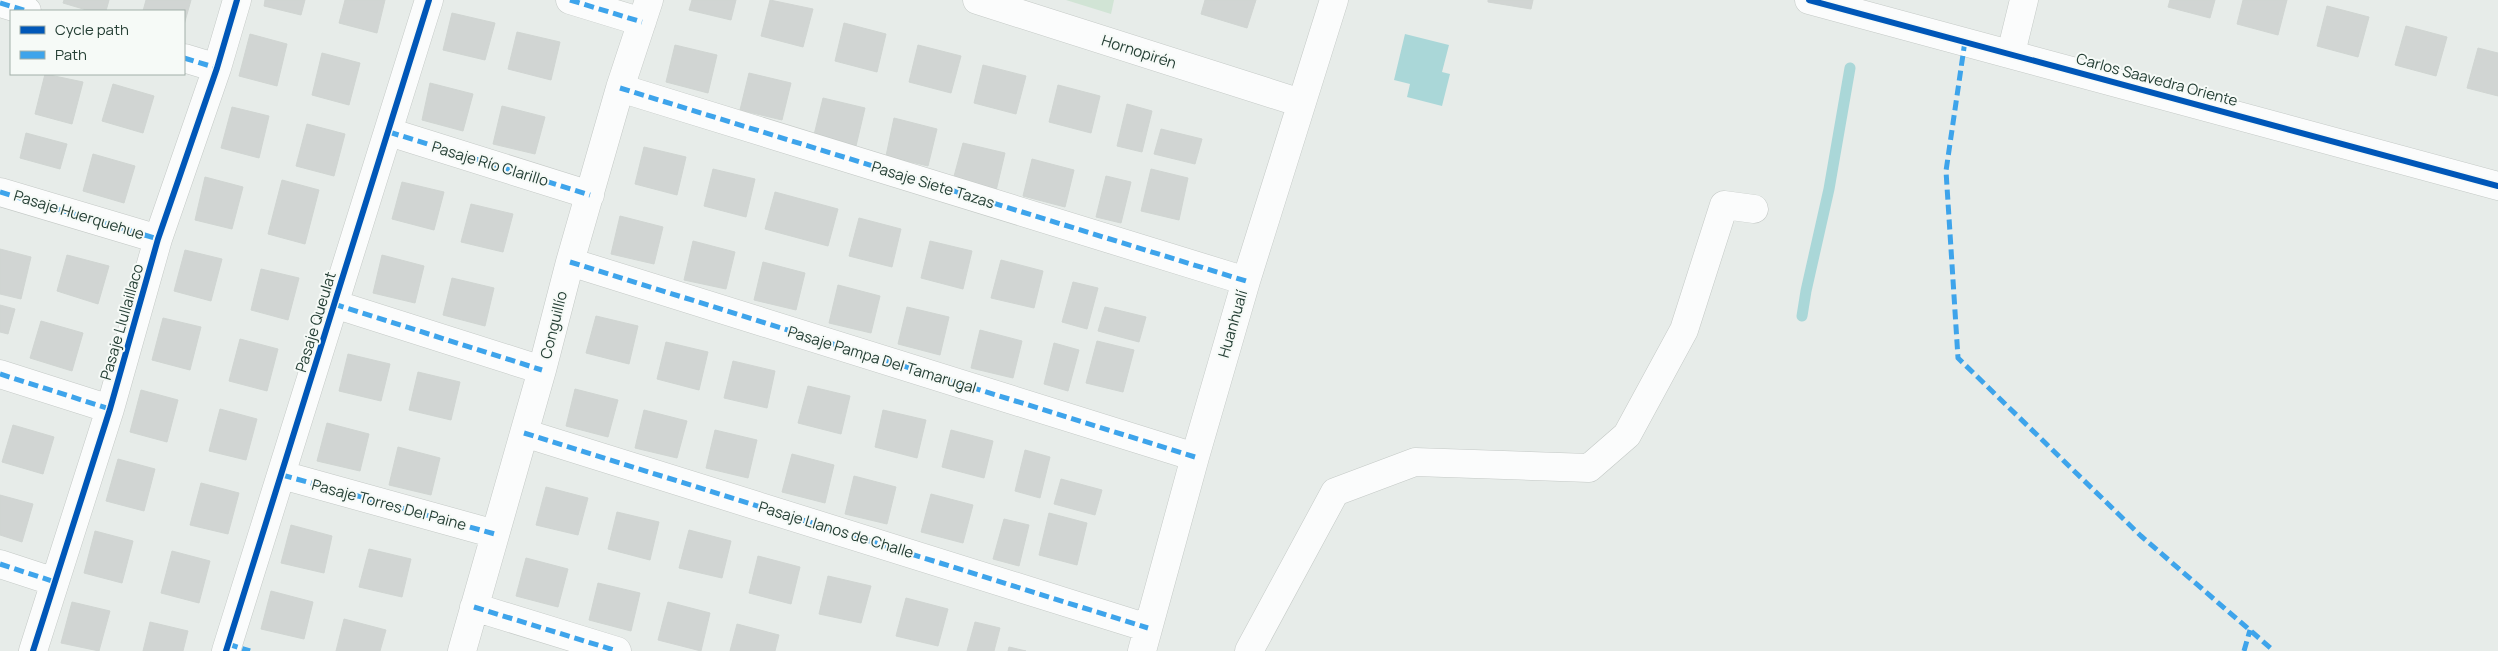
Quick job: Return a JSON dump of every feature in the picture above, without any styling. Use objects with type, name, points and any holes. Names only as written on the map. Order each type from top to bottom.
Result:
[{"type":"street","name":"Pasaje Llullaillaco","points":[[32,651],[110,409],[158,239],[217,68],[237,0]]},
{"type":"street","name":"Pasaje Queulat","points":[[235,649],[282,475],[429,0]]},
{"type":"street","points":[[570,0],[646,11]]},
{"type":"street","name":"Hornopirén","points":[[977,0],[1301,104]]},
{"type":"street","name":"Huanhualí","points":[[1145,640],[1194,457],[1246,281],[1334,0]]},
{"type":"street","points":[[2011,53],[2024,0]]},
{"type":"street","name":"Carlos Saavedra Oriente","points":[[1816,1],[2498,186]]},
{"type":"street","points":[[0,3],[24,10]]},
{"type":"street","name":"Conguillío","points":[[462,651],[620,88],[646,11]]},
{"type":"street","points":[[185,58],[217,68]]},
{"type":"street","name":"Pasaje Siete Tazas","points":[[620,88],[1246,281]]},
{"type":"street","name":"Pasaje Río Clarillo","points":[[389,132],[590,195]]},
{"type":"street","name":"Pasaje Huerquehue","points":[[0,192],[158,239]]},
{"type":"street","points":[[1249,651],[1335,492],[1414,462],[1588,468],[1627,435],[1684,330],[1724,205],[1754,209]]},
{"type":"street","name":"Pasaje Pampa Del Tamarugal","points":[[570,262],[1194,457]]},
{"type":"street","points":[[334,304],[542,370]]},
{"type":"street","points":[[0,374],[110,409]]},
{"type":"street","name":"Pasaje Llanos de Challe","points":[[524,432],[1145,640]]},
{"type":"street","name":"Pasaje Torres Del Paine","points":[[282,475],[495,534]]},
{"type":"street","points":[[0,564],[55,582]]},
{"type":"street","points":[[474,607],[617,651]]},
{"type":"green space","points":[[1066,0],[1114,0],[1111,14]]},
{"type":"water","points":[[1405,34],[1449,45],[1442,72],[1450,74],[1442,106],[1407,97],[1410,84],[1394,80]]},
{"type":"building","points":[[64,0],[109,0],[106,10],[87,10],[63,3]]},
{"type":"building","points":[[146,0],[191,0],[185,21],[185,10],[143,10]]},
{"type":"building","points":[[265,0],[305,0],[301,15],[264,6]]},
{"type":"building","points":[[345,0],[385,0],[377,33],[339,23]]},
{"type":"building","points":[[692,0],[736,0],[731,20],[689,10]]},
{"type":"building","points":[[770,0],[813,9],[803,47],[761,36]]},
{"type":"building","points":[[1205,0],[1256,0],[1247,28],[1201,14]]},
{"type":"building","points":[[1488,0],[1533,0],[1531,9],[1488,2]]},
{"type":"building","points":[[2170,0],[2215,0],[2210,18],[2168,7]]},
{"type":"building","points":[[2243,0],[2287,0],[2278,35],[2237,24]]},
{"type":"building","points":[[2327,6],[2369,17],[2358,57],[2317,46]]},
{"type":"building","points":[[452,13],[495,23],[485,60],[443,50]]},
{"type":"building","points":[[844,23],[886,34],[877,72],[835,61]]},
{"type":"building","points":[[2406,26],[2447,37],[2436,76],[2395,65]]},
{"type":"building","points":[[517,32],[560,42],[551,80],[508,69]]},
{"type":"building","points":[[250,34],[287,44],[277,86],[239,76]]},
{"type":"building","points":[[675,45],[717,55],[708,93],[666,82]]},
{"type":"building","points":[[918,45],[961,56],[951,93],[909,82]]},
{"type":"building","points":[[2478,48],[2498,53],[2498,96],[2467,88]]},
{"type":"building","points":[[322,53],[360,63],[349,105],[312,95]]},
{"type":"building","points":[[983,65],[1026,76],[1016,114],[974,103]]},
{"type":"building","points":[[749,73],[791,83],[782,120],[740,110]]},
{"type":"building","points":[[45,75],[83,82],[72,124],[35,114]]},
{"type":"building","points":[[430,83],[473,94],[463,131],[422,120]]},
{"type":"building","points":[[113,84],[154,96],[143,133],[102,121]]},
{"type":"building","points":[[1058,85],[1100,96],[1091,133],[1049,122]]},
{"type":"building","points":[[823,98],[865,108],[856,146],[814,135]]},
{"type":"building","points":[[1127,104],[1152,111],[1142,152],[1117,146]]},
{"type":"building","points":[[502,106],[545,117],[535,154],[493,144]]},
{"type":"building","points":[[232,107],[269,116],[259,158],[221,148]]},
{"type":"building","points":[[894,118],[937,129],[928,166],[886,156]]},
{"type":"building","points":[[307,124],[345,134],[334,176],[296,166]]},
{"type":"building","points":[[1161,129],[1202,139],[1195,164],[1154,154]]},
{"type":"building","points":[[26,133],[67,144],[60,169],[20,158]]},
{"type":"building","points":[[963,143],[1005,153],[996,191],[953,180]]},
{"type":"building","points":[[644,147],[686,157],[677,195],[635,184]]},
{"type":"building","points":[[93,154],[135,166],[124,203],[83,191]]},
{"type":"building","points":[[1032,159],[1074,170],[1065,207],[1023,196]]},
{"type":"building","points":[[713,169],[755,179],[746,217],[704,206]]},
{"type":"building","points":[[1151,169],[1188,178],[1179,220],[1141,211]]},
{"type":"building","points":[[1106,176],[1131,182],[1121,223],[1096,217]]},
{"type":"building","points":[[205,177],[243,187],[232,229],[195,220]]},
{"type":"building","points":[[282,180],[319,190],[305,244],[268,234]]},
{"type":"building","points":[[402,182],[444,192],[434,230],[392,219]]},
{"type":"building","points":[[775,192],[838,209],[828,246],[765,229]]},
{"type":"building","points":[[471,204],[513,214],[503,252],[461,242]]},
{"type":"building","points":[[620,216],[663,227],[654,264],[611,254]]},
{"type":"building","points":[[859,218],[901,229],[892,267],[849,256]]},
{"type":"building","points":[[693,241],[735,252],[726,289],[684,280]]},
{"type":"building","points":[[930,241],[972,251],[963,289],[921,278]]},
{"type":"building","points":[[0,249],[31,257],[21,299],[0,294]]},
{"type":"building","points":[[185,250],[222,259],[211,301],[174,291]]},
{"type":"building","points":[[67,255],[109,266],[98,304],[57,291]]},
{"type":"building","points":[[382,255],[424,266],[415,303],[373,293]]},
{"type":"building","points":[[1001,260],[1043,271],[1034,308],[991,298]]},
{"type":"building","points":[[763,262],[805,273],[796,310],[754,300]]},
{"type":"building","points":[[261,269],[299,278],[288,320],[251,310]]},
{"type":"building","points":[[452,278],[494,288],[485,326],[443,315]]},
{"type":"building","points":[[1073,282],[1098,288],[1087,329],[1062,322]]},
{"type":"building","points":[[838,285],[880,296],[871,333],[829,323]]},
{"type":"building","points":[[0,305],[15,309],[8,334],[0,332]]},
{"type":"building","points":[[907,307],[949,317],[940,355],[898,344]]},
{"type":"building","points":[[1105,307],[1146,317],[1139,342],[1098,331]]},
{"type":"building","points":[[596,316],[638,326],[629,364],[586,353]]},
{"type":"building","points":[[163,318],[201,327],[190,370],[152,360]]},
{"type":"building","points":[[41,321],[83,333],[72,371],[30,358]]},
{"type":"building","points":[[980,330],[1022,341],[1013,378],[971,368]]},
{"type":"building","points":[[240,339],[278,349],[267,391],[229,381]]},
{"type":"building","points":[[1097,341],[1134,350],[1123,392],[1086,383]]},
{"type":"building","points":[[666,342],[708,352],[699,390],[657,379]]},
{"type":"building","points":[[1054,343],[1079,350],[1068,391],[1044,384]]},
{"type":"building","points":[[348,354],[390,364],[381,401],[339,391]]},
{"type":"building","points":[[733,361],[775,371],[767,408],[724,398]]},
{"type":"building","points":[[418,372],[460,382],[451,420],[409,410]]},
{"type":"building","points":[[808,386],[850,396],[841,434],[798,423]]},
{"type":"building","points":[[575,389],[618,400],[608,437],[566,426]]},
{"type":"building","points":[[141,390],[178,400],[167,442],[130,432]]},
{"type":"building","points":[[220,409],[257,419],[246,460],[209,451]]},
{"type":"building","points":[[644,410],[687,421],[677,458],[635,448]]},
{"type":"building","points":[[883,410],[926,420],[917,458],[875,447]]},
{"type":"building","points":[[327,423],[369,434],[360,471],[317,461]]},
{"type":"building","points":[[13,425],[54,437],[43,474],[2,462]]},
{"type":"building","points":[[715,430],[757,440],[748,478],[706,468]]},
{"type":"building","points":[[951,430],[993,441],[984,478],[942,467]]},
{"type":"building","points":[[398,447],[440,458],[431,495],[389,485]]},
{"type":"building","points":[[1025,450],[1050,457],[1040,498],[1015,491]]},
{"type":"building","points":[[792,454],[834,465],[825,503],[782,492]]},
{"type":"building","points":[[118,459],[155,469],[144,511],[106,501]]},
{"type":"building","points":[[854,476],[896,487],[887,524],[845,514]]},
{"type":"building","points":[[1061,479],[1102,490],[1095,515],[1054,504]]},
{"type":"building","points":[[201,483],[239,493],[228,534],[190,525]]},
{"type":"building","points":[[546,487],[588,498],[578,535],[536,525]]},
{"type":"building","points":[[931,494],[973,505],[963,543],[921,532]]},
{"type":"building","points":[[0,495],[33,504],[22,542],[0,535]]},
{"type":"building","points":[[617,512],[659,522],[650,560],[608,549]]},
{"type":"building","points":[[1049,513],[1087,523],[1077,565],[1039,555]]},
{"type":"building","points":[[1004,519],[1029,525],[1019,566],[993,559]]},
{"type":"building","points":[[291,525],[332,536],[324,573],[281,563]]},
{"type":"building","points":[[689,530],[731,541],[722,578],[679,568]]},
{"type":"building","points":[[95,531],[133,541],[122,583],[84,573]]},
{"type":"building","points":[[369,549],[411,559],[402,597],[359,587]]},
{"type":"building","points":[[172,551],[210,561],[199,603],[161,593]]},
{"type":"building","points":[[758,556],[800,567],[791,604],[749,593]]},
{"type":"building","points":[[526,558],[568,569],[558,607],[516,596]]},
{"type":"building","points":[[828,576],[871,586],[861,623],[819,614]]},
{"type":"building","points":[[598,583],[640,593],[631,631],[589,620]]},
{"type":"building","points":[[271,591],[313,602],[304,639],[261,629]]},
{"type":"building","points":[[906,598],[948,609],[938,646],[896,636]]},
{"type":"building","points":[[72,602],[110,611],[99,651],[61,643]]},
{"type":"building","points":[[668,602],[710,613],[701,651],[658,640]]},
{"type":"building","points":[[344,619],[386,630],[380,651],[336,651]]},
{"type":"building","points":[[150,622],[188,631],[183,651],[143,651]]},
{"type":"building","points":[[975,622],[1000,628],[994,651],[967,651]]},
{"type":"building","points":[[737,624],[779,635],[775,651],[730,651]]},
{"type":"building","points":[[1009,647],[1026,651],[1008,651]]},
{"type":"waterway","points":[[1802,316],[1829,189],[1850,68]]},
{"type":"marked path","points":[[570,0],[642,22]]},
{"type":"marked path","points":[[0,3],[24,10]]},
{"type":"marked path","points":[[1965,41],[1946,171],[1958,358],[2141,536],[2274,651]]},
{"type":"marked path","points":[[185,58],[217,68]]},
{"type":"marked path","points":[[620,88],[1246,281]]},
{"type":"marked path","points":[[389,132],[590,195]]},
{"type":"marked path","points":[[0,192],[158,239]]},
{"type":"marked path","points":[[570,262],[1195,457]]},
{"type":"marked path","points":[[334,304],[542,370]]},
{"type":"marked path","points":[[0,374],[110,409]]},
{"type":"marked path","points":[[524,433],[1148,628]]},
{"type":"marked path","points":[[282,475],[495,534]]},
{"type":"marked path","points":[[0,564],[55,582]]},
{"type":"marked path","points":[[474,607],[617,651]]},
{"type":"marked path","points":[[2244,651],[2250,630]]},
{"type":"marked path","points":[[228,644],[250,651]]},
{"type":"cycle path","points":[[33,651],[110,409],[158,239],[217,68],[237,0]]},
{"type":"cycle path","points":[[226,651],[429,0]]},
{"type":"cycle path","points":[[1809,0],[2498,186]]}]
